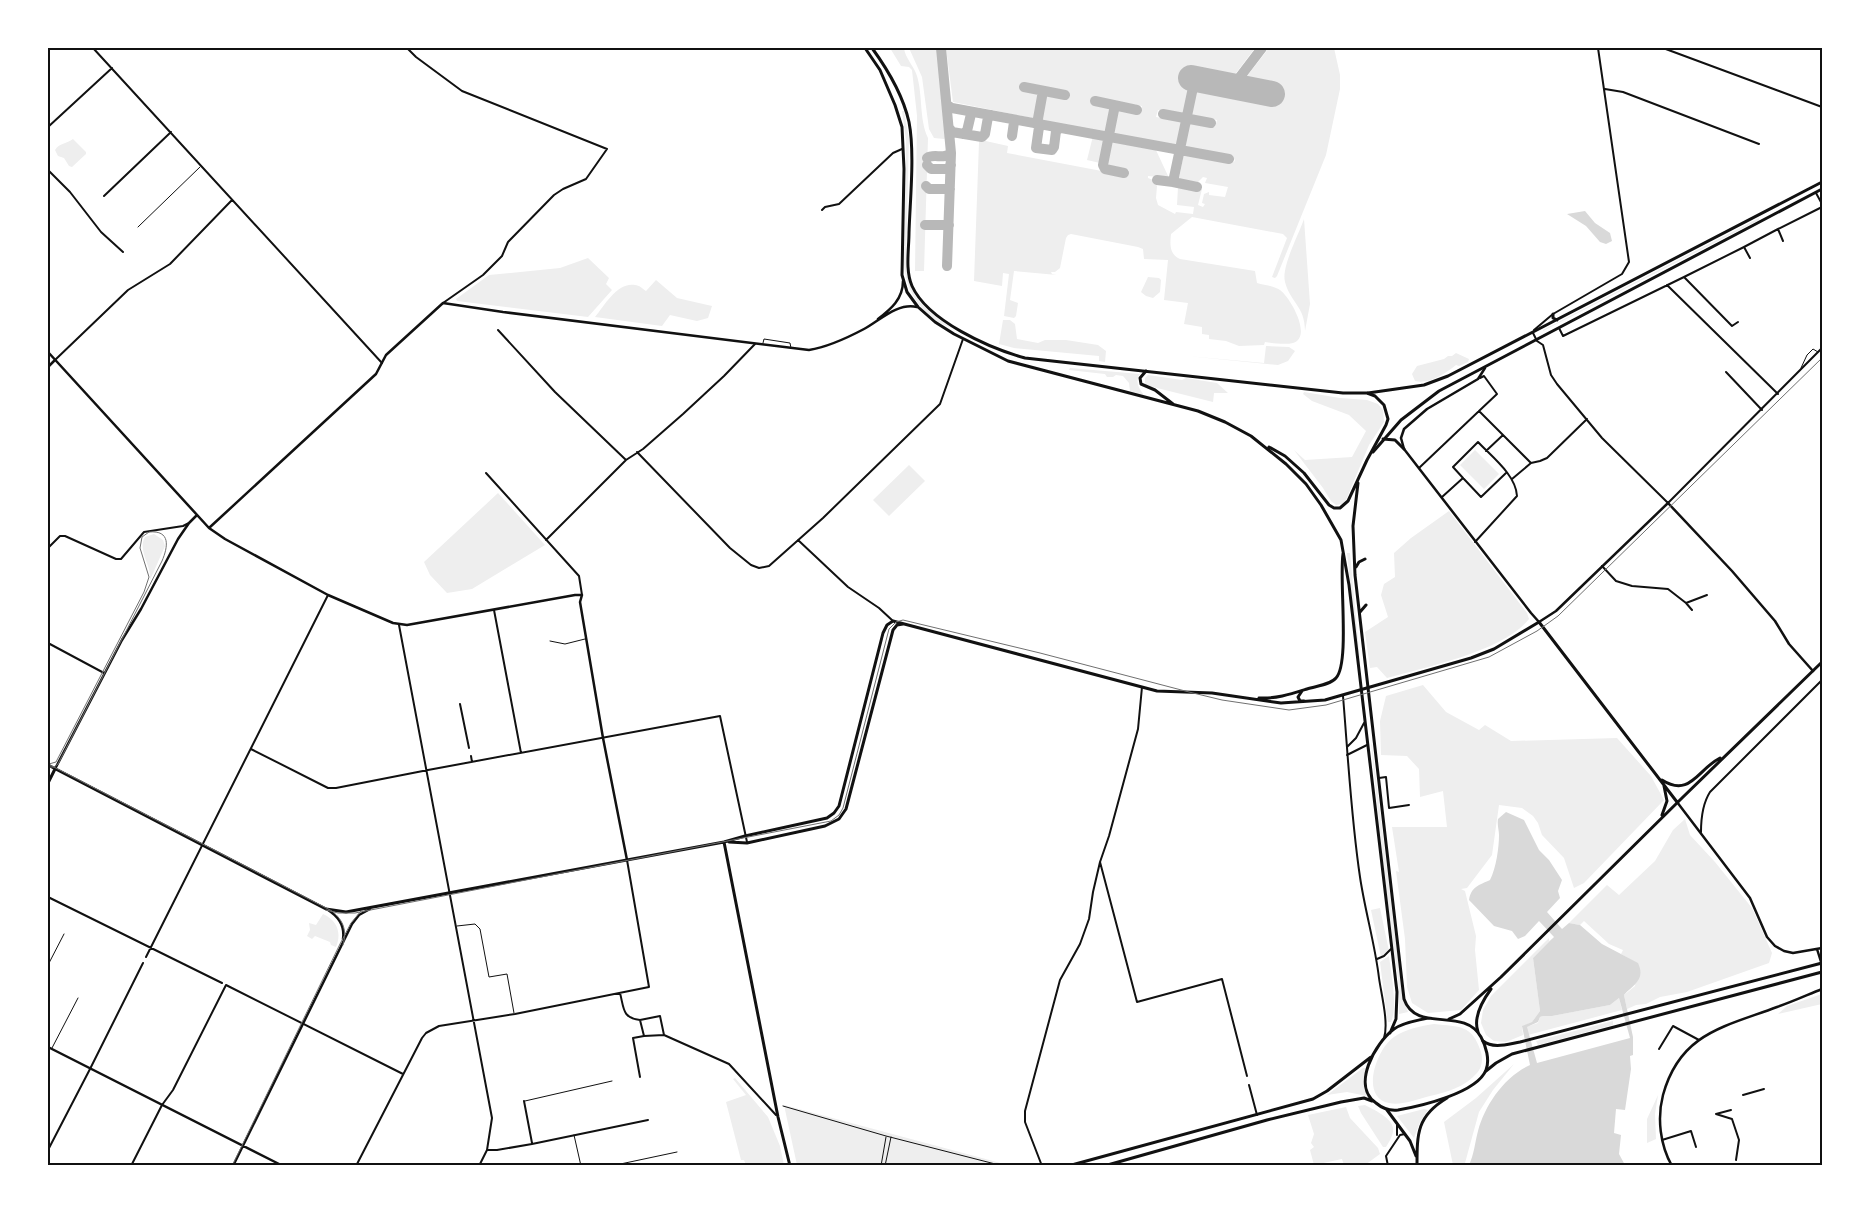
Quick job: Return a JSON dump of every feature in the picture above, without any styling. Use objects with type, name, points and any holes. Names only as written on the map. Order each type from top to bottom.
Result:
[{"type":"main road","points":[[865,48],[880,70],[887,86],[898,114],[903,135],[903,280],[907,292],[918,307],[935,322],[998,357],[1024,366],[1174,405],[1218,419],[1285,456],[1310,479],[1329,505],[1334,508],[1340,508],[1346,504],[1366,460],[1386,425],[1388,418],[1386,409],[1375,396],[1367,394]]},
{"type":"main road","points":[[872,48],[892,80],[906,110],[911,140],[908,265],[912,285],[928,307],[946,322],[988,345],[1015,355],[1064,363],[1343,393],[1367,394],[1424,385],[1439,380],[1558,320],[1822,182]]},
{"type":"main road","points":[[887,86],[891,91],[895,90],[892,80]]},
{"type":"main road","points":[[898,114],[900,107],[906,110]]},
{"type":"main road","points":[[1366,460],[1401,420],[1426,399],[1822,189]]},
{"type":"main road","points":[[1553,314],[1553,318],[1558,320]]},
{"type":"main road","points":[[1146,371],[1141,376],[1141,384],[1155,390],[1174,405]]},
{"type":"main road","points":[[1382,440],[1395,440],[1404,449]]},
{"type":"main road","points":[[1261,443],[1286,464],[1314,494],[1337,533],[1343,551],[1349,585],[1397,992],[1396,1018],[1390,1033]]},
{"type":"main road","points":[[1358,480],[1353,526],[1355,575],[1406,1004],[1416,1015],[1463,1022],[1478,1032]]},
{"type":"main road","points":[[1244,697],[1272,698],[1334,680],[1340,670],[1344,630],[1341,574],[1343,551]]},
{"type":"main road","points":[[1355,575],[1356,564],[1365,559]]},
{"type":"main road","points":[[1360,612],[1366,604]]},
{"type":"main road","points":[[48,765],[326,909],[346,912],[724,842],[822,820],[831,816],[837,810],[884,634],[887,625],[893,621],[1142,687],[1157,690],[1212,693],[1282,703],[1310,702],[1342,695],[1483,654],[1539,622],[1677,802]]},
{"type":"main road","points":[[724,842],[747,843],[825,826],[839,819],[846,809],[893,630],[898,624],[904,623]]},
{"type":"main road","points":[[1448,1020],[1460,1014],[1501,977],[1677,802],[1822,662]]},
{"type":"main road","points":[[1302,690],[1298,695],[1298,699],[1310,702]]},
{"type":"main road","points":[[1367,736],[1374,735]]},
{"type":"main road","points":[[1660,778],[1675,786],[1687,784],[1711,763],[1724,756]]},
{"type":"main road","points":[[48,783],[55,768]]},
{"type":"main road","points":[[1661,818],[1667,802],[1663,783]]},
{"type":"main road","points":[[724,842],[778,1117],[790,1166]]},
{"type":"main road","points":[[1501,977],[1490,990],[1482,1005],[1476,1026],[1485,1043],[1490,1045],[1520,1042],[1822,964]]},
{"type":"main road","points":[[1417,1166],[1417,1141],[1421,1124],[1433,1108],[1475,1082],[1492,1065],[1504,1058],[1538,1047],[1822,972]]},
{"type":"main road","points":[[1373,1101],[1367,1092],[1367,1069],[1373,1054],[1382,1040],[1404,1024],[1428,1018]]},
{"type":"main road","points":[[1482,1038],[1487,1056],[1486,1072]]},
{"type":"main road","points":[[1068,1166],[1316,1098],[1373,1054]]},
{"type":"main road","points":[[1388,1110],[1402,1109],[1451,1096]]},
{"type":"main road","points":[[1104,1166],[1268,1120],[1364,1098],[1388,1110],[1414,1149],[1417,1166]]},
{"type":"street","points":[[93,48],[382,363]]},
{"type":"street","points":[[209,528],[376,374],[386,355],[443,303],[483,275],[502,256],[508,242],[554,195],[586,178],[607,150],[462,91],[406,48]]},
{"type":"street","points":[[1598,48],[1629,262],[1622,274],[1553,314],[1532,332],[1537,341],[1543,345],[1551,375],[1602,438],[1732,570],[1775,621],[1790,644],[1813,671]]},
{"type":"street","points":[[1663,48],[1822,107]]},
{"type":"street","points":[[48,127],[112,68]]},
{"type":"street","points":[[1604,89],[1623,92],[1759,144]]},
{"type":"street","points":[[104,196],[171,132]]},
{"type":"street","points":[[822,210],[825,207],[840,204],[893,153],[904,148]]},
{"type":"street","points":[[138,227],[201,166]]},
{"type":"street","points":[[48,170],[70,192],[101,232],[123,252]]},
{"type":"street","points":[[1559,328],[1563,336],[1778,230],[1822,206],[1816,193]]},
{"type":"street","points":[[48,366],[128,290],[170,264],[232,200]]},
{"type":"street","points":[[1761,214],[1761,218],[1764,220]]},
{"type":"street","points":[[1778,230],[1783,241]]},
{"type":"street","points":[[1744,247],[1750,258]]},
{"type":"street","points":[[1684,277],[1732,326],[1738,322]]},
{"type":"street","points":[[864,329],[889,310],[898,300],[902,291],[903,280]]},
{"type":"street","points":[[1667,286],[1778,394]]},
{"type":"street","points":[[443,303],[809,350],[835,343],[864,329],[899,308],[918,307]]},
{"type":"street","points":[[498,330],[555,392],[626,460]]},
{"type":"street","points":[[763,345],[764,339],[790,343],[792,349]]},
{"type":"street","points":[[637,452],[724,542],[751,565],[759,568],[768,566],[798,540],[940,404],[963,339]]},
{"type":"street","points":[[546,540],[626,460],[683,414],[755,344]]},
{"type":"street","points":[[1419,468],[1496,394],[1484,376],[1427,409],[1404,429],[1401,438],[1404,449],[1539,622],[1556,611],[1668,503],[1822,348]]},
{"type":"street","points":[[1800,370],[1806,355],[1813,349],[1818,352]]},
{"type":"street","points":[[48,352],[209,528],[225,539],[328,595],[399,625],[582,595]]},
{"type":"street","points":[[1478,379],[1485,368]]},
{"type":"street","points":[[1726,372],[1762,410]]},
{"type":"street","points":[[1479,411],[1531,463]]},
{"type":"street","points":[[1512,479],[1531,463],[1540,462],[1547,458],[1587,419]]},
{"type":"street","points":[[1486,451],[1503,435]]},
{"type":"street","points":[[1475,542],[1517,496],[1516,490],[1512,479],[1478,442],[1453,467],[1482,497],[1506,473]]},
{"type":"street","points":[[356,1166],[422,1038],[432,1029],[439,1026],[514,1014],[649,987],[603,738],[580,602],[582,595],[579,576],[486,473]]},
{"type":"street","points":[[1442,497],[1463,478]]},
{"type":"street","points":[[55,768],[104,673],[189,523],[196,516]]},
{"type":"street","points":[[48,548],[60,536],[65,536],[118,559],[123,557],[144,532],[189,523]]},
{"type":"street","points":[[798,540],[848,587],[879,608],[893,621]]},
{"type":"street","points":[[1602,566],[1616,581],[1632,586],[1668,589],[1692,610]]},
{"type":"street","points":[[146,957],[328,595]]},
{"type":"street","points":[[1686,603],[1708,595]]},
{"type":"street","points":[[494,609],[522,753]]},
{"type":"street","points":[[399,625],[428,770],[492,1118],[487,1150],[479,1166]]},
{"type":"street","points":[[550,641],[565,644],[586,638]]},
{"type":"street","points":[[48,643],[104,673]]},
{"type":"street","points":[[1701,835],[1706,798],[1710,792],[1822,680]]},
{"type":"street","points":[[1042,1166],[1025,1122],[1025,1111],[1060,980],[1080,944],[1089,919],[1100,862],[1109,836],[1138,729],[1142,687]]},
{"type":"street","points":[[1342,695],[1360,876],[1377,959],[1386,1029],[1382,1040]]},
{"type":"street","points":[[460,704],[469,748]]},
{"type":"street","points":[[251,749],[328,788],[336,788],[720,716],[747,843]]},
{"type":"street","points":[[1347,747],[1356,738],[1365,721]]},
{"type":"street","points":[[1347,755],[1368,744]]},
{"type":"street","points":[[471,756],[472,762]]},
{"type":"street","points":[[1379,778],[1386,777],[1389,808],[1409,805]]},
{"type":"street","points":[[1677,802],[1750,898],[1767,937],[1775,946],[1784,951],[1794,952],[1822,948]]},
{"type":"street","points":[[1100,862],[1137,1002],[1222,979],[1247,1076]]},
{"type":"street","points":[[48,897],[222,983]]},
{"type":"street","points":[[234,1166],[341,945],[356,918],[362,912],[373,908]]},
{"type":"street","points":[[326,909],[336,916],[342,926],[344,937],[341,945]]},
{"type":"street","points":[[457,926],[475,924],[480,929],[489,977],[508,974],[514,1014]]},
{"type":"street","points":[[48,965],[64,934]]},
{"type":"street","points":[[1377,959],[1389,952],[1392,947]]},
{"type":"street","points":[[1817,950],[1822,964]]},
{"type":"street","points":[[48,1150],[143,963]]},
{"type":"street","points":[[131,1166],[226,985],[403,1074]]},
{"type":"street","points":[[1672,1166],[1662,1140],[1661,1106],[1669,1075],[1684,1053],[1713,1030],[1776,1008],[1822,989]]},
{"type":"street","points":[[620,993],[626,1015],[631,1019],[640,1020],[660,1016],[664,1035]]},
{"type":"street","points":[[52,1049],[78,998]]},
{"type":"street","points":[[640,1020],[644,1036]]},
{"type":"street","points":[[1659,1049],[1673,1026],[1699,1040]]},
{"type":"street","points":[[640,1077],[633,1038],[664,1035],[729,1064],[778,1117]]},
{"type":"street","points":[[48,1047],[283,1166]]},
{"type":"street","points":[[532,1144],[524,1101],[612,1081]]},
{"type":"street","points":[[1249,1085],[1257,1115]]},
{"type":"street","points":[[1743,1095],[1764,1089]]},
{"type":"street","points":[[783,1106],[886,1136],[1004,1166]]},
{"type":"street","points":[[1731,1110],[1716,1114],[1732,1120],[1739,1140],[1736,1160]]},
{"type":"street","points":[[1388,1166],[1386,1156],[1399,1131],[1395,1119]]},
{"type":"street","points":[[487,1150],[532,1144],[648,1120]]},
{"type":"street","points":[[1662,1140],[1691,1131],[1696,1147]]},
{"type":"street","points":[[1396,1137],[1402,1134],[1407,1136]]},
{"type":"street","points":[[574,1135],[581,1166]]},
{"type":"street","points":[[881,1166],[886,1136]]},
{"type":"street","points":[[886,1166],[891,1137]]},
{"type":"street","points":[[611,1166],[677,1152]]},
{"type":"shaded area","points":[[890,48],[904,48],[916,72],[923,123],[928,138],[924,271],[915,271],[917,116],[912,70],[909,67],[901,66]]},
{"type":"shaded area","points":[[909,48],[937,48],[947,137],[944,139],[934,138],[929,129],[922,77]]},
{"type":"shaded area","points":[[946,48],[1255,48],[1233,77],[1183,68],[1181,78],[1193,80],[1185,114],[1158,110],[1156,117],[1184,122],[1179,146],[1116,135],[1113,132],[1118,109],[1141,113],[1142,106],[1093,97],[1091,104],[1113,108],[1109,130],[1106,133],[1041,120],[1044,95],[1067,99],[1068,92],[1021,84],[1020,90],[1040,94],[1037,119],[953,102]]},
{"type":"shaded area","points":[[1269,48],[1334,48],[1340,75],[1340,89],[1326,155],[1277,276],[1275,278],[1272,277],[1287,238],[1283,234],[1192,217],[1171,234],[1171,245],[1172,252],[1180,259],[1255,271],[1257,283],[1280,290],[1289,300],[1298,317],[1301,333],[1299,339],[1290,344],[1265,342],[1264,345],[1239,346],[1226,341],[1209,339],[1209,335],[1202,334],[1202,327],[1184,324],[1188,303],[1164,300],[1168,260],[1144,259],[1143,249],[1138,247],[1071,234],[1066,238],[1060,268],[1055,272],[1051,272],[1057,275],[1014,271],[1010,300],[1018,303],[1016,316],[1014,318],[1004,316],[1009,274],[1003,273],[1002,286],[974,281],[979,142],[981,140],[1008,146],[1007,153],[1128,176],[1129,170],[1110,166],[1107,163],[1112,142],[1114,140],[1155,148],[1169,178],[1148,176],[1157,186],[1156,198],[1158,205],[1175,214],[1176,212],[1193,214],[1194,207],[1177,205],[1178,187],[1202,189],[1198,205],[1203,207],[1205,204],[1202,203],[1204,194],[1209,192],[1209,195],[1225,197],[1228,187],[1205,183],[1207,178],[1203,177],[1197,183],[1179,179],[1184,153],[1234,162],[1235,160],[1232,157],[1184,148],[1190,122],[1215,127],[1217,120],[1191,115],[1196,91],[1199,88],[1271,101],[1275,99],[1277,89],[1275,86],[1244,80]]},
{"type":"shaded area","points":[[902,111],[904,111],[909,139],[907,276],[914,294],[920,302],[952,328],[933,318],[918,303],[912,294],[905,274],[906,140]]},
{"type":"shaded area","points":[[1093,136],[1107,140],[1103,161],[1100,163],[1087,160]]},
{"type":"shaded area","points":[[73,139],[86,154],[72,167],[69,166],[64,158],[58,156],[55,150]]},
{"type":"shaded area","points":[[1585,211],[1595,223],[1610,233],[1612,241],[1606,244],[1600,242],[1586,226],[1567,214]]},
{"type":"shaded area","points":[[1759,218],[1759,220],[1543,331],[1543,330]]},
{"type":"shaded area","points":[[1304,219],[1310,304],[1305,331],[1303,316],[1287,289],[1284,276],[1288,259]]},
{"type":"shaded area","points":[[588,258],[609,278],[606,284],[612,290],[588,317],[457,301],[456,299],[489,275],[560,268]]},
{"type":"shaded area","points":[[1148,277],[1161,280],[1160,292],[1153,298],[1141,292]]},
{"type":"shaded area","points":[[656,280],[677,298],[712,306],[708,318],[697,321],[670,315],[662,326],[595,317],[612,295],[623,287],[636,285],[646,291]]},
{"type":"shaded area","points":[[1003,320],[1010,320],[1015,324],[1017,339],[1038,343],[1045,340],[1066,340],[1098,345],[1106,351],[1105,362],[1099,361],[1099,356],[1014,348],[999,344]]},
{"type":"shaded area","points":[[1266,346],[1289,347],[1295,351],[1288,361],[1278,365],[1187,356],[1264,363]]},
{"type":"shaded area","points":[[1456,353],[1469,359],[1468,362],[1459,366],[1456,365],[1431,380],[1415,381],[1412,374],[1417,366],[1444,359]]},
{"type":"shaded area","points":[[1070,368],[1140,374],[1138,384],[1144,395],[1130,391],[1129,383],[1123,376],[1107,377],[1105,374],[1069,370]]},
{"type":"shaded area","points":[[1148,375],[1217,383],[1228,393],[1214,393],[1213,402],[1149,386],[1145,384],[1145,378]]},
{"type":"shaded area","points":[[1304,392],[1367,400],[1378,404],[1383,410],[1384,422],[1369,445],[1346,500],[1342,504],[1336,505],[1331,501],[1294,450],[1305,460],[1352,457],[1366,431],[1349,415],[1312,401],[1303,394]]},
{"type":"shaded area","points":[[1475,450],[1499,474],[1484,489],[1460,465]]},
{"type":"shaded area","points":[[909,465],[925,481],[889,516],[873,500]]},
{"type":"shaded area","points":[[498,493],[545,545],[472,589],[447,593],[430,575],[424,562]]},
{"type":"shaded area","points":[[1449,511],[1527,613],[1529,619],[1502,640],[1483,649],[1442,663],[1387,678],[1377,667],[1370,668],[1365,632],[1388,617],[1381,595],[1384,584],[1395,577],[1394,553],[1411,538]]},
{"type":"shaded area","points":[[154,534],[163,540],[165,546],[150,580],[143,542],[145,537]]},
{"type":"shaded area","points":[[1347,553],[1350,553],[1360,661],[1357,646]]},
{"type":"shaded area","points":[[1423,685],[1446,712],[1479,730],[1485,725],[1511,741],[1617,738],[1651,776],[1664,800],[1584,883],[1574,888],[1564,858],[1542,835],[1538,823],[1533,816],[1522,808],[1499,805],[1492,855],[1467,888],[1461,889],[1465,891],[1476,936],[1475,950],[1479,990],[1461,1010],[1428,1013],[1412,1003],[1407,987],[1405,939],[1396,871],[1399,872],[1392,827],[1447,827],[1443,791],[1420,797],[1419,769],[1407,756],[1381,755],[1380,721],[1386,696]]},
{"type":"shaded area","points":[[1371,743],[1402,993],[1408,1012],[1399,1014],[1398,979],[1386,892]]},
{"type":"shaded area","points":[[1506,812],[1524,820],[1539,850],[1549,860],[1562,880],[1558,891],[1560,898],[1547,912],[1562,929],[1569,923],[1580,925],[1602,944],[1638,963],[1640,969],[1639,978],[1624,995],[1633,1037],[1633,1055],[1630,1056],[1631,1069],[1625,1110],[1616,1109],[1614,1133],[1621,1135],[1619,1154],[1625,1165],[1469,1165],[1485,1111],[1504,1084],[1530,1065],[1522,1026],[1532,1022],[1540,1011],[1533,958],[1554,937],[1539,921],[1525,936],[1518,939],[1512,931],[1494,926],[1469,900],[1474,889],[1490,880],[1492,875],[1498,846],[1498,819]],"holes":[[[1619,998],[1630,1038],[1537,1063],[1527,1027],[1538,1022],[1540,1017],[1543,1016],[1610,1005]]]},
{"type":"shaded area","points":[[1685,819],[1690,835],[1715,862],[1752,908],[1772,953],[1769,963],[1687,992],[1660,997],[1646,1004],[1636,1005],[1627,1009],[1624,995],[1635,986],[1638,964],[1621,954],[1623,950],[1609,944],[1584,921],[1580,925],[1569,923],[1607,885],[1619,895],[1655,861],[1673,830]]},
{"type":"shaded area","points":[[1380,908],[1389,951],[1381,957],[1371,910]]},
{"type":"shaded area","points":[[323,914],[335,923],[337,928],[338,942],[336,947],[331,945],[330,942],[315,936],[312,939],[307,936],[310,930],[309,923],[316,925]]},
{"type":"shaded area","points":[[1555,937],[1533,958],[1540,1011],[1532,1022],[1522,1027],[1523,1035],[1506,1042],[1494,1041],[1486,1035],[1481,1023],[1483,1010],[1491,996],[1549,938],[1549,941]]},
{"type":"shaded area","points":[[1389,956],[1394,999],[1391,1022],[1388,1022],[1387,1017],[1380,962]]},
{"type":"shaded area","points":[[1822,994],[1822,1004],[1778,1014],[1787,1006]]},
{"type":"shaded area","points":[[1619,998],[1622,1010],[1528,1035],[1526,1027],[1538,1023],[1540,1017],[1610,1005]]},
{"type":"shaded area","points":[[1613,1021],[1613,1025],[1538,1045],[1536,1041]]},
{"type":"shaded area","points":[[1434,1024],[1458,1027],[1474,1036],[1482,1055],[1479,1071],[1467,1082],[1443,1093],[1399,1104],[1389,1103],[1380,1099],[1375,1092],[1373,1082],[1377,1061],[1382,1051],[1394,1037],[1403,1032]]},
{"type":"shaded area","points":[[1514,1064],[1493,1090],[1479,1112],[1465,1163],[1453,1165],[1444,1122],[1476,1098]]},
{"type":"shaded area","points":[[1365,1068],[1367,1096],[1347,1092],[1327,1095]]},
{"type":"shaded area","points":[[735,1078],[768,1117],[780,1146],[784,1165],[746,1165],[744,1160],[741,1160],[726,1102],[746,1095],[733,1079]]},
{"type":"shaded area","points":[[1658,1095],[1655,1114],[1656,1139],[1647,1143],[1647,1119]]},
{"type":"shaded area","points":[[784,1105],[1008,1165],[797,1165]]},
{"type":"shaded area","points":[[1365,1105],[1382,1114],[1392,1124],[1393,1133],[1386,1147],[1383,1147],[1361,1113],[1358,1106]]},
{"type":"shaded area","points":[[1346,1107],[1350,1118],[1378,1148],[1380,1154],[1365,1165],[1344,1165],[1342,1159],[1314,1165],[1310,1150],[1314,1147],[1311,1143],[1314,1134],[1308,1115]]},
{"type":"shaded area","points":[[1424,1109],[1428,1110],[1420,1122],[1414,1138],[1397,1116]]},
{"type":"taxiway","points":[[941,48],[951,153],[947,266]]},
{"type":"taxiway","points":[[1233,86],[1262,48]]},
{"type":"taxiway","points":[[1195,78],[1173,182],[1197,187]]},
{"type":"taxiway","points":[[1024,87],[1065,95]]},
{"type":"taxiway","points":[[1037,124],[1043,91]]},
{"type":"taxiway","points":[[1095,101],[1137,110]]},
{"type":"taxiway","points":[[947,105],[952,108],[1229,159]]},
{"type":"taxiway","points":[[1116,106],[1103,165],[1105,169],[1124,173]]},
{"type":"taxiway","points":[[963,134],[967,131],[973,112]]},
{"type":"taxiway","points":[[1163,114],[1211,123]]},
{"type":"taxiway","points":[[950,129],[952,132],[982,137],[985,134],[988,117],[991,115]]},
{"type":"taxiway","points":[[1012,119],[1014,122],[1012,136]]},
{"type":"taxiway","points":[[1043,125],[1039,127],[1036,148],[1052,150],[1056,131],[1060,128]]},
{"type":"taxiway","points":[[927,158],[945,156],[951,153]]},
{"type":"taxiway","points":[[927,165],[931,169],[947,169],[951,165]]},
{"type":"taxiway","points":[[1157,180],[1173,182]]},
{"type":"taxiway","points":[[926,186],[929,189],[950,189]]},
{"type":"taxiway","points":[[925,225],[949,225]]},
{"type":"runway","points":[[1191,78],[1272,94]]},
{"type":"tram line","points":[[326,910],[338,913],[355,913],[831,821],[839,815],[843,808],[889,629],[896,622],[903,620],[1222,700],[1289,710],[1326,705],[1489,657],[1537,631],[1558,616],[1822,358]]},
{"type":"tram line","points":[[49,764],[56,762],[144,592],[149,577],[140,548],[142,537],[149,532],[161,534],[166,540],[166,550],[162,561],[58,764],[54,767],[49,767]]},
{"type":"tram line","points":[[50,765],[332,911],[344,926],[343,945]]},
{"type":"tram line","points":[[232,1166],[340,944],[351,923],[361,911]]}]
